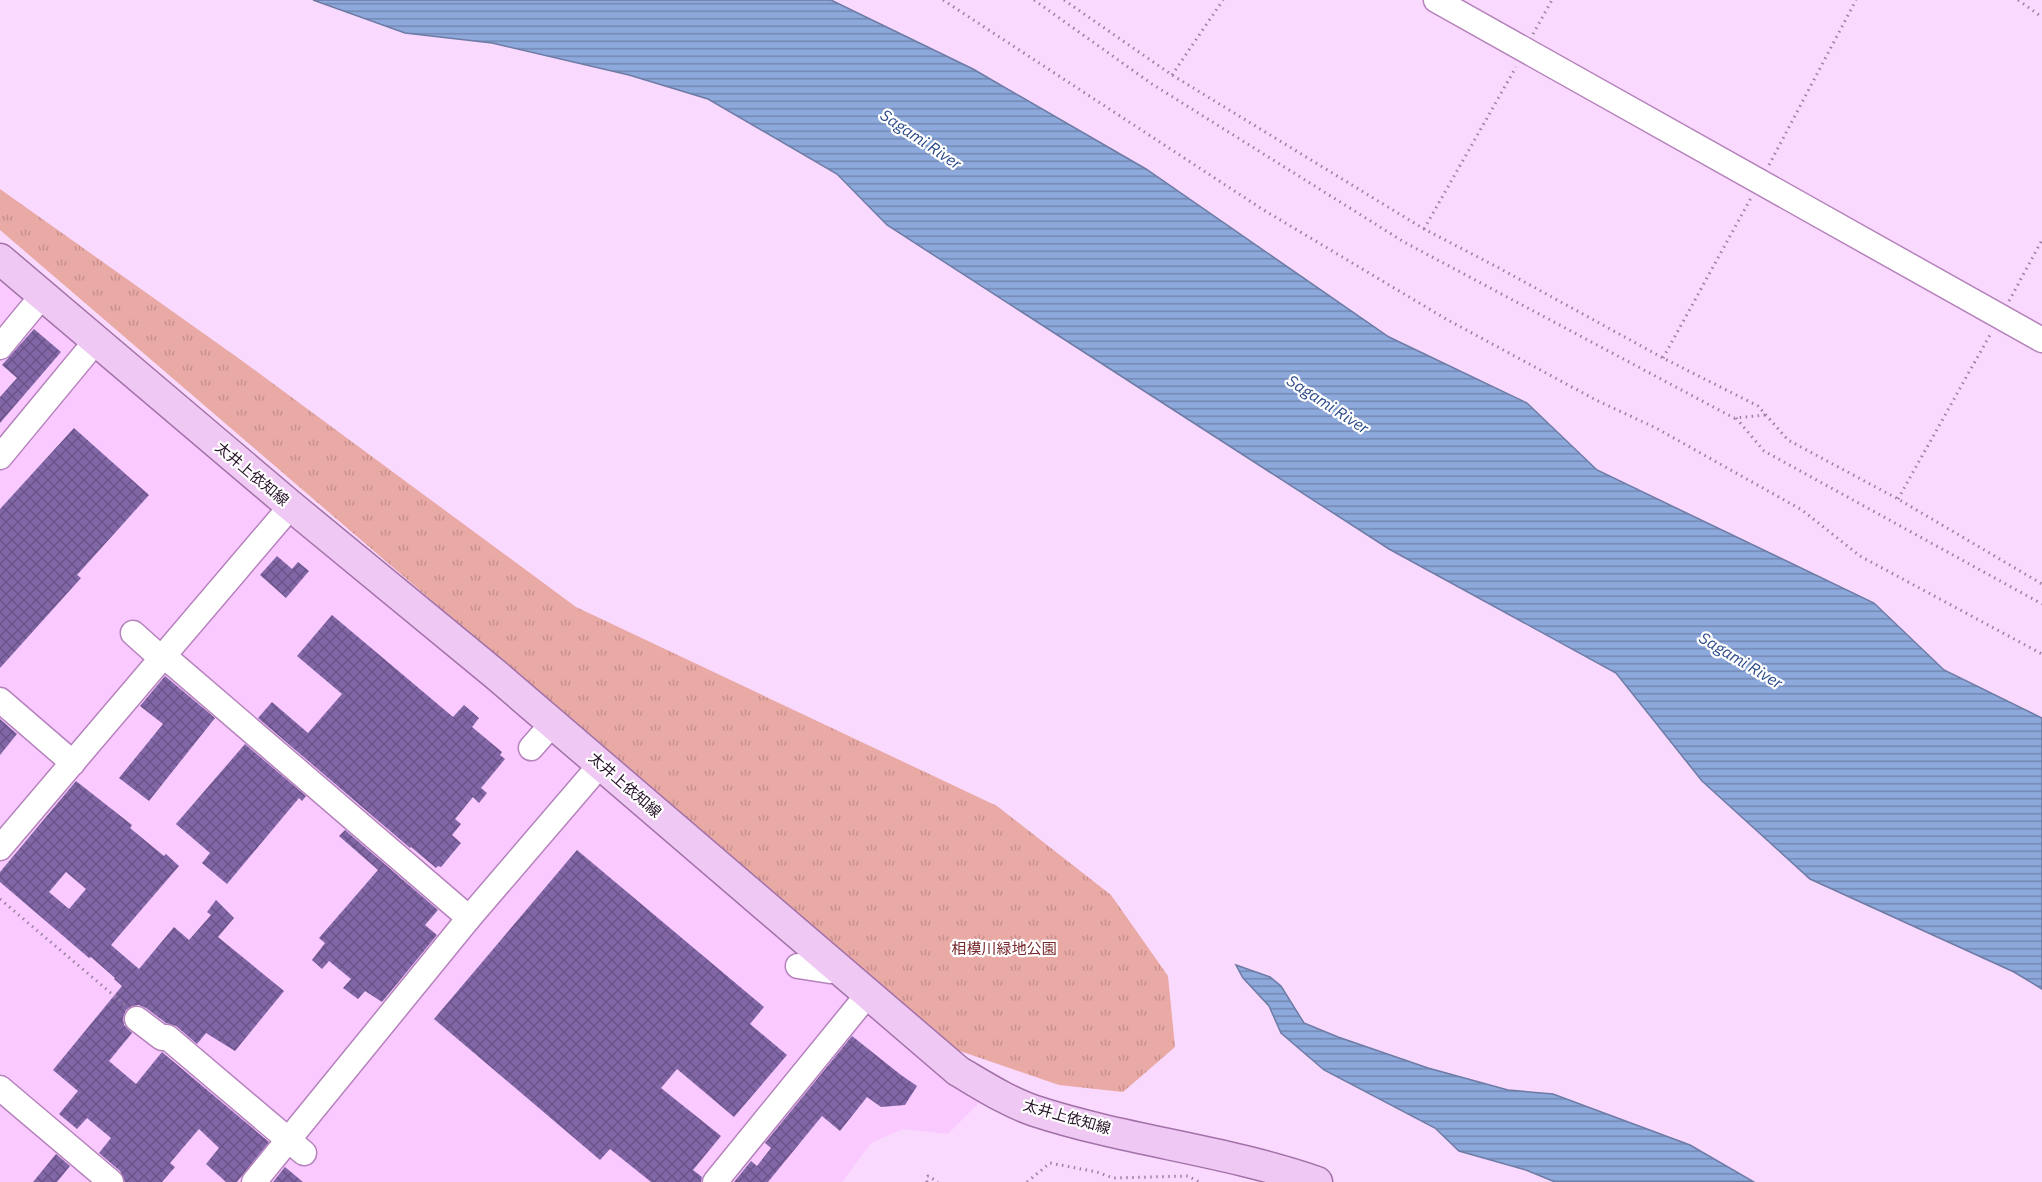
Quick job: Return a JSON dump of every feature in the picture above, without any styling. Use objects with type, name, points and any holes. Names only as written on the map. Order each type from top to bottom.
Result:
[{"type":"main road","name":"太井上依知線","points":[[0,259],[95,342],[553,723],[958,1071],[1002,1096],[1033,1110],[1171,1146],[1279,1169],[1317,1182]]},
{"type":"street","points":[[1436,0],[2042,340]]},
{"type":"street","points":[[0,347],[42,296]]},
{"type":"street","points":[[0,457],[95,342]]},
{"type":"street","points":[[0,848],[291,506]]},
{"type":"street","points":[[133,633],[469,918]]},
{"type":"street","points":[[0,700],[73,763]]},
{"type":"street","points":[[531,748],[553,723]]},
{"type":"street","points":[[254,1182],[297,1147],[469,918],[601,764]]},
{"type":"street","points":[[798,966],[830,971],[838,967]]},
{"type":"street","points":[[715,1182],[869,993]]},
{"type":"street","points":[[138,1018],[162,1038],[167,1037],[297,1147]]},
{"type":"street","points":[[0,1088],[111,1182]]},
{"type":"path","points":[[943,0],[1262,209],[1446,319],[1596,400],[1666,434],[1802,510],[1860,556],[2042,654]]},
{"type":"path","points":[[1034,0],[1152,84],[1404,242],[1734,418],[1766,415]]},
{"type":"path","points":[[1064,0],[1172,75],[1424,230],[1499,268],[1663,358],[1758,406],[1788,440],[1898,499],[2042,584]]},
{"type":"path","points":[[1172,75],[1223,0]]},
{"type":"path","points":[[1424,230],[1552,0]]},
{"type":"path","points":[[2018,0],[2042,16]]},
{"type":"path","points":[[1898,499],[2042,240]]},
{"type":"path","points":[[1736,418],[1764,451],[2042,604]]},
{"type":"path","points":[[0,899],[138,1018]]},
{"type":"path","points":[[1028,1182],[1050,1163],[1097,1172],[1113,1178],[1188,1176],[1199,1182]]},
{"type":"path","points":[[927,1182],[928,1176],[938,1182]]},
{"type":"shaded area","points":[[0,269],[979,1103],[948,1134],[903,1129],[871,1143],[842,1182],[0,1182]]},
{"type":"green space","name":"相模川緑地公園","points":[[0,189],[241,360],[576,607],[997,806],[1111,895],[1168,976],[1175,1047],[1123,1092],[1059,1085],[954,1049],[0,230]]},
{"type":"water","name":"Sagami River","points":[[313,0],[831,0],[973,69],[1146,169],[1389,337],[1527,403],[1597,470],[1874,603],[1944,670],[2042,718],[2042,989],[2014,972],[1810,879],[1702,781],[1616,673],[1389,549],[887,225],[837,174],[708,99],[629,75],[492,43],[405,33]]},
{"type":"water","points":[[1236,965],[1270,977],[1281,986],[1304,1023],[1428,1068],[1508,1090],[1553,1094],[1690,1145],[1754,1182],[1555,1182],[1526,1170],[1459,1151],[1435,1128],[1324,1070],[1281,1033],[1269,1006],[1243,978]]},
{"type":"building","points":[[34,329],[61,352],[0,423],[0,397],[17,378],[2,365]]},
{"type":"building","points":[[74,428],[149,495],[77,575],[81,578],[0,668],[0,509]]},
{"type":"building","points":[[277,556],[292,569],[298,562],[309,571],[286,598],[260,575]]},
{"type":"building","points":[[332,615],[453,717],[464,705],[479,718],[472,727],[502,752],[500,755],[505,759],[481,788],[487,793],[479,803],[473,797],[455,819],[461,824],[452,835],[461,843],[441,867],[436,868],[410,848],[258,718],[272,702],[308,733],[342,694],[297,656]]},
{"type":"building","points":[[165,676],[215,718],[149,801],[119,778],[163,724],[140,706]]},
{"type":"building","points":[[0,719],[17,734],[0,755]]},
{"type":"building","points":[[245,744],[306,796],[302,801],[299,798],[227,884],[202,863],[210,853],[176,824]]},
{"type":"building","points":[[76,781],[132,825],[130,828],[179,866],[111,945],[139,969],[174,927],[189,940],[211,915],[207,912],[216,900],[234,918],[218,937],[284,991],[235,1051],[206,1033],[197,1044],[176,1026],[166,1023],[139,1005],[126,1010],[123,1018],[124,1025],[132,1033],[109,1061],[136,1084],[162,1052],[269,1142],[237,1182],[226,1182],[206,1164],[219,1148],[199,1129],[170,1163],[175,1167],[162,1182],[125,1182],[120,1171],[99,1153],[111,1138],[87,1118],[77,1129],[59,1114],[78,1091],[53,1070],[122,986],[91,957],[89,958],[0,882],[0,872]],"holes":[[[66,872],[86,889],[69,909],[49,892]]]},
{"type":"building","points":[[345,830],[438,910],[425,925],[437,935],[382,1002],[365,991],[358,999],[343,988],[351,979],[329,961],[322,969],[312,960],[325,943],[319,938],[378,870],[339,836]]},
{"type":"building","points":[[577,850],[764,1007],[750,1024],[787,1055],[734,1117],[677,1069],[661,1088],[721,1136],[693,1170],[702,1177],[701,1182],[651,1182],[610,1149],[600,1160],[434,1019]]},
{"type":"building","points":[[852,1036],[917,1086],[905,1105],[881,1107],[867,1097],[840,1131],[822,1116],[768,1182],[734,1182],[751,1161],[757,1166],[771,1148],[765,1143]]},
{"type":"building","points":[[56,1154],[70,1166],[57,1182],[33,1182]]},
{"type":"building","points":[[285,1167],[303,1182],[273,1182]]}]
